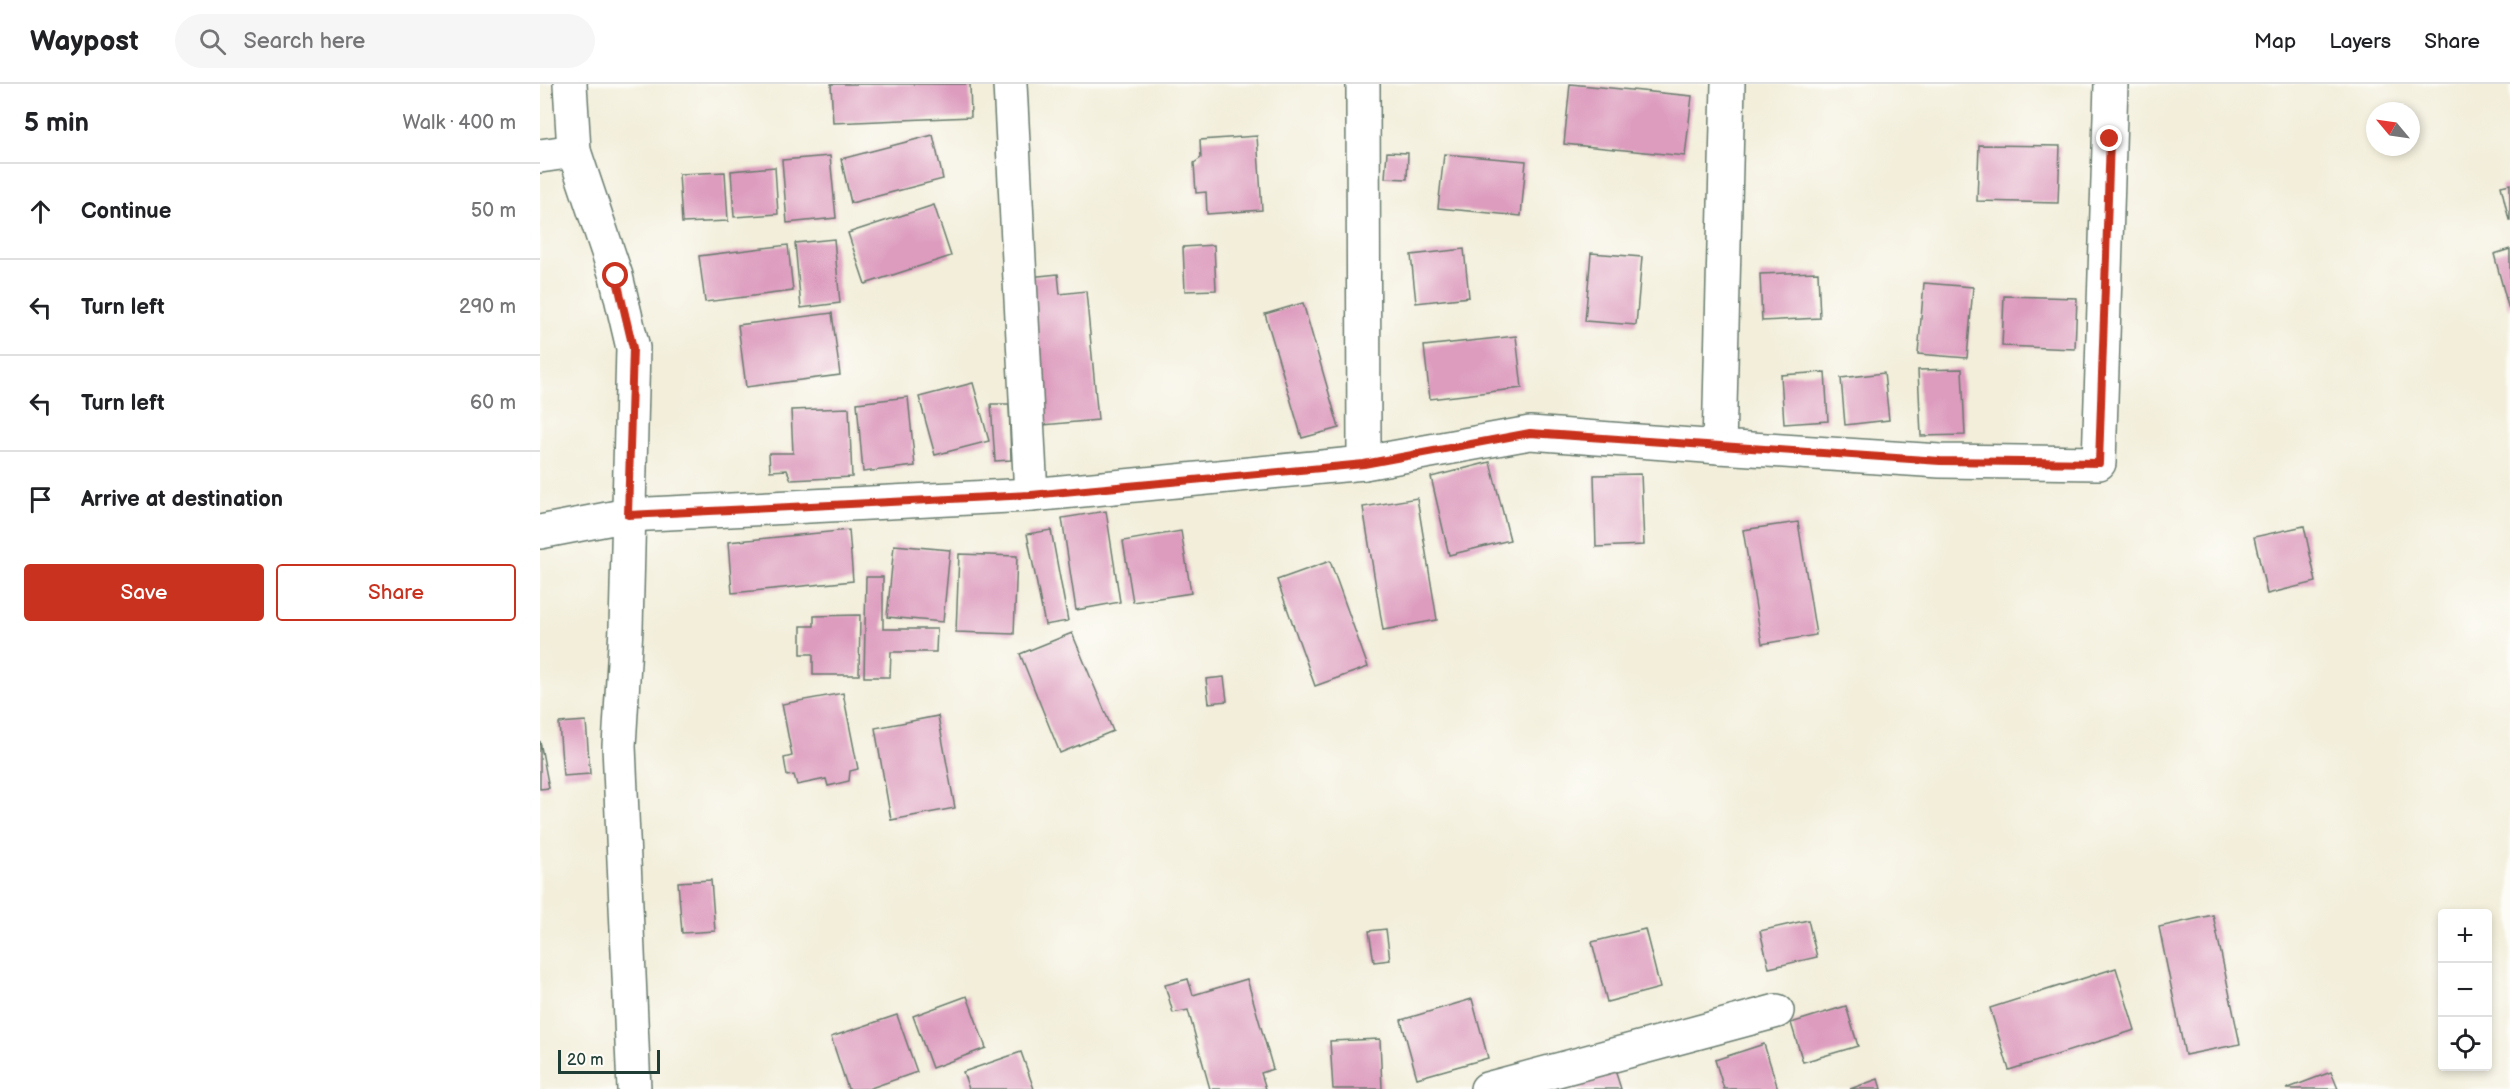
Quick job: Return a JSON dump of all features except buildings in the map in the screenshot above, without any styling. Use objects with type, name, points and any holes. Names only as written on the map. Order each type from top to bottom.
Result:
[{"type":"street","points":[[570,84],[574,151],[616,276],[633,348],[626,628],[619,746],[634,1089]]},
{"type":"street","points":[[1010,84],[1031,495]]},
{"type":"street","points":[[1363,84],[1364,464]]},
{"type":"street","points":[[1719,447],[1728,84]]},
{"type":"street","points":[[540,532],[628,515],[1031,495],[1364,464],[1530,433],[1940,461],[2099,463],[2110,84]]},
{"type":"street","points":[[540,156],[574,151]]},
{"type":"street","points":[[1487,1089],[1777,1011]]},
{"type":"route","points":[[616,276],[633,348],[628,515],[1031,495],[1364,464],[1530,433],[1940,461],[2099,463],[2110,139]]}]
